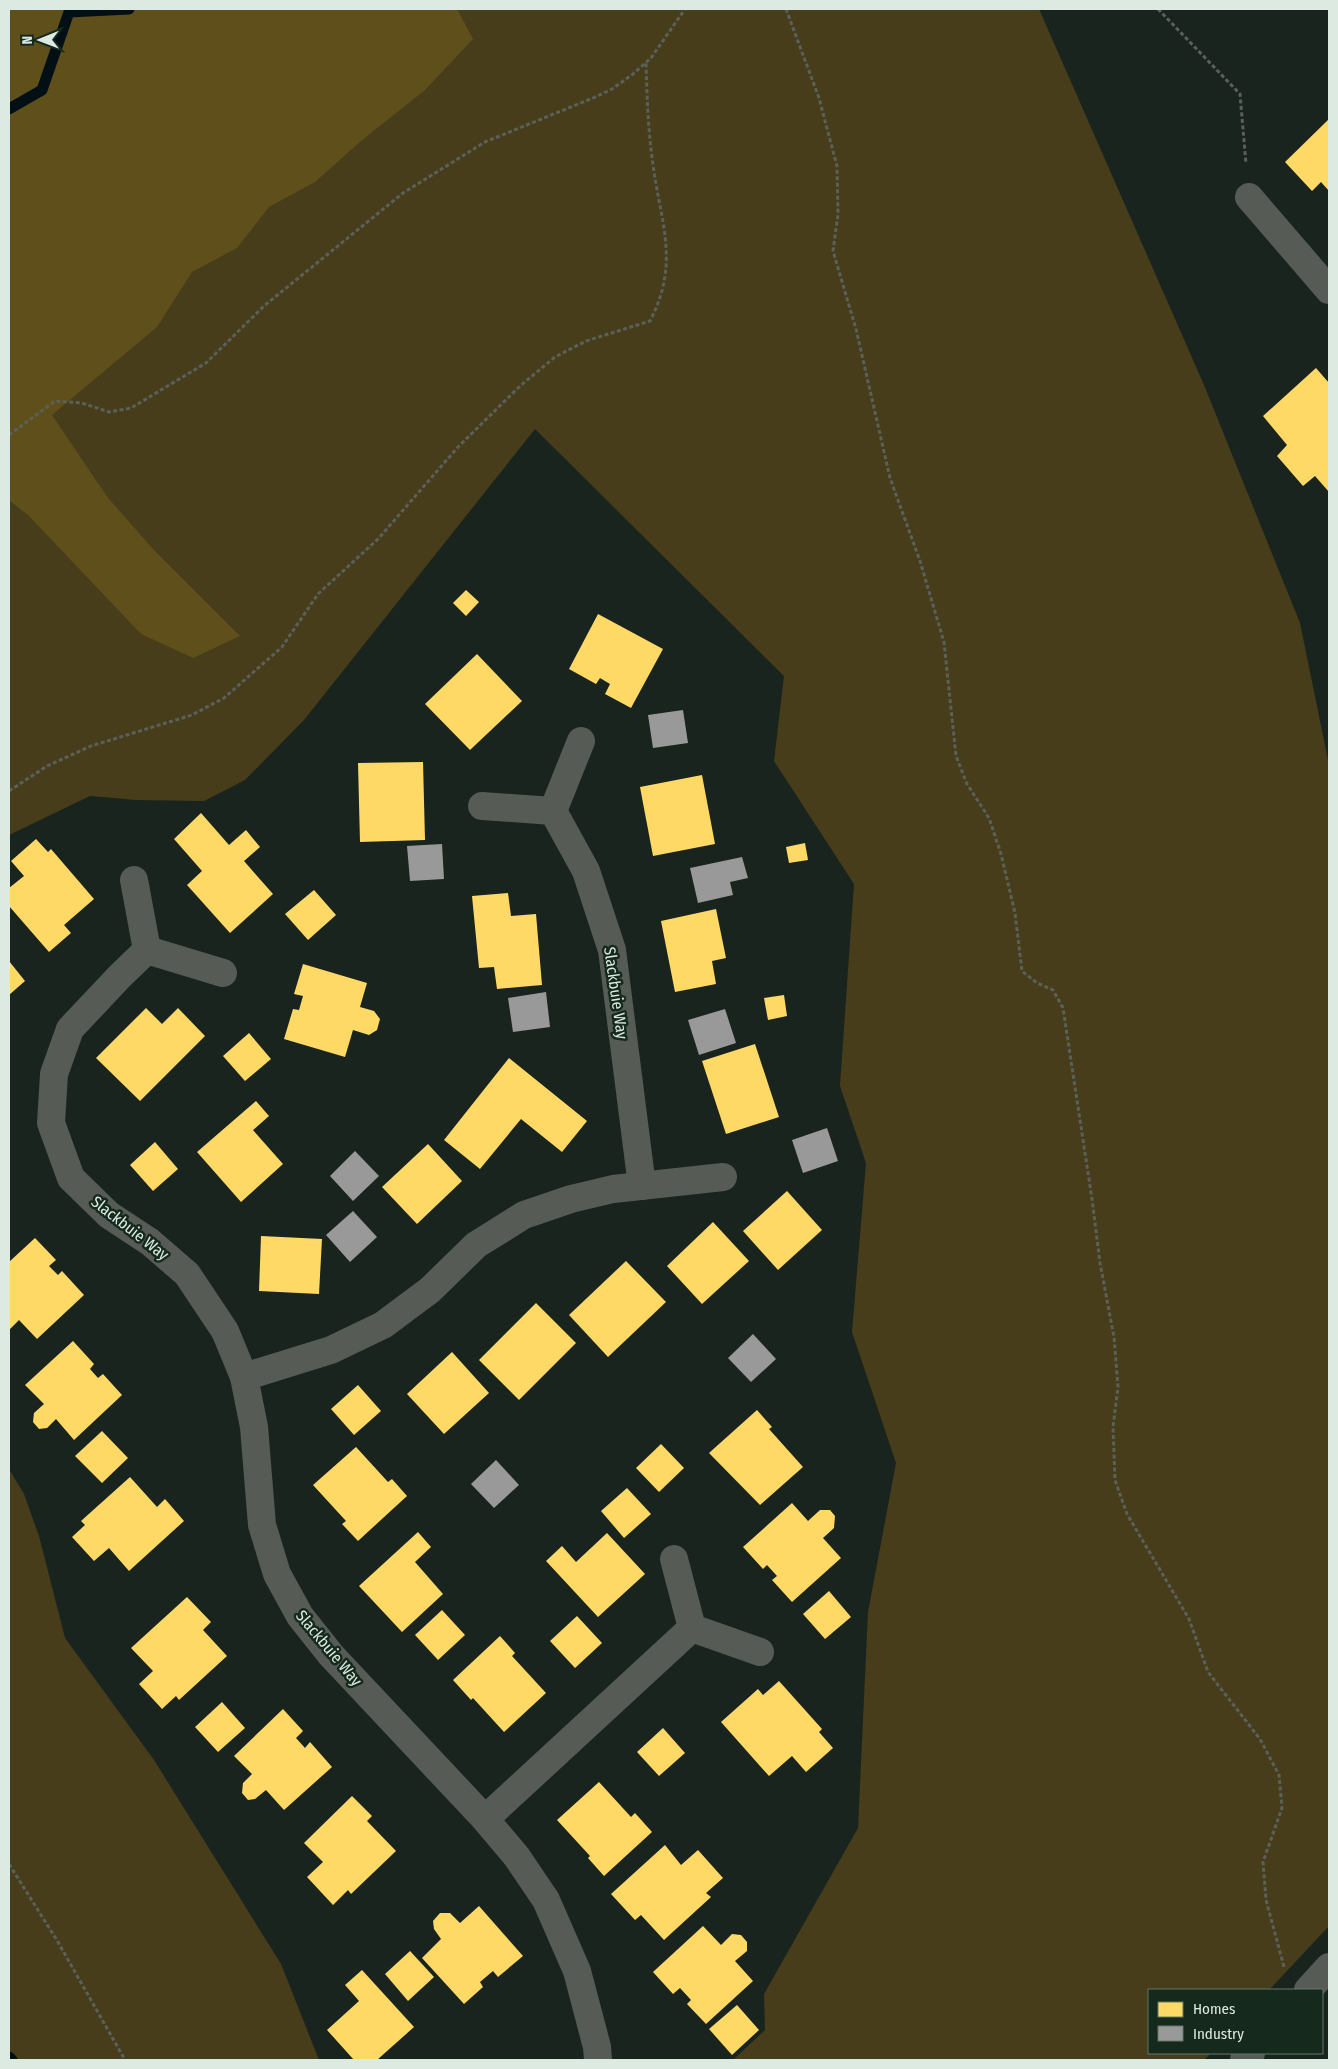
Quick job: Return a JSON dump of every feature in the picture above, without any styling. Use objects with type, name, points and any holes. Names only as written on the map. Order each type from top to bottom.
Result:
[{"type":"street","points":[[1249,197],[1329,290]]},
{"type":"street","points":[[482,806],[553,811],[581,741]]},
{"type":"street","name":"Slackbuie Way","points":[[553,811],[586,871],[612,950],[642,1186]]},
{"type":"street","points":[[134,880],[147,950],[223,973]]},
{"type":"street","name":"Slackbuie Way","points":[[147,950],[70,1029],[54,1074],[51,1123],[71,1178],[109,1216],[150,1242],[187,1274],[225,1331],[244,1377],[254,1427],[262,1525],[277,1574],[295,1608],[331,1655],[485,1819],[517,1857],[546,1900],[577,1971],[597,2047],[598,2060]]},
{"type":"street","points":[[244,1377],[331,1350],[383,1325],[430,1290],[476,1245],[524,1216],[579,1197],[613,1189],[723,1177]]},
{"type":"street","points":[[674,1559],[692,1628]]},
{"type":"street","points":[[485,1819],[692,1628]]},
{"type":"street","points":[[692,1628],[760,1652]]},
{"type":"street","points":[[1309,1989],[1329,1967]]},
{"type":"path","points":[[9,435],[55,401],[82,403],[109,412],[131,408],[206,363],[264,306],[403,193],[485,142],[612,89],[646,62],[685,9]]},
{"type":"path","points":[[786,9],[819,98],[837,166],[838,214],[833,251],[856,329],[890,478],[920,561],[944,642],[956,756],[967,784],[989,818],[1001,854],[1014,913],[1022,971],[1037,983],[1053,990],[1063,1008],[1084,1141],[1100,1263],[1114,1337],[1118,1387],[1113,1427],[1115,1480],[1127,1514],[1189,1619],[1208,1672],[1260,1739],[1279,1775],[1282,1808],[1263,1862],[1266,1900],[1285,1972]]},
{"type":"path","points":[[1158,9],[1240,94],[1249,197]]},
{"type":"path","points":[[9,791],[47,766],[91,746],[192,715],[224,698],[282,647],[318,594],[378,539],[458,447],[520,386],[555,357],[586,341],[650,320],[660,301],[666,274],[667,250],[649,135],[646,62]]},
{"type":"path","points":[[9,1864],[58,1942],[125,2060]]},
{"type":"shaded area","points":[[9,9],[1039,9],[1204,385],[1300,623],[1329,765],[1329,1926],[1270,1989],[1148,1989],[1148,2054],[1210,2054],[1204,2060],[733,2060],[765,2030],[764,1994],[858,1828],[868,1612],[896,1463],[852,1332],[866,1163],[840,1086],[854,884],[774,761],[784,676],[535,429],[304,720],[245,780],[204,801],[136,800],[90,796],[9,835]]},
{"type":"shaded area","points":[[9,9],[457,9],[473,39],[425,90],[361,141],[315,182],[269,207],[237,248],[192,272],[157,327],[52,415],[108,498],[154,550],[240,636],[193,658],[141,634],[29,516],[9,500]]},
{"type":"shaded area","points":[[9,1469],[24,1494],[39,1536],[65,1638],[154,1760],[281,1964],[319,2060],[9,2060]]},
{"type":"building: Homes","points":[[1329,119],[1329,191],[1321,182],[1312,191],[1285,162]]},
{"type":"building: Homes","points":[[1316,368],[1329,383],[1329,492],[1315,476],[1303,486],[1277,456],[1287,445],[1263,416]]},
{"type":"building: Homes","points":[[466,590],[479,602],[466,616],[453,603]]},
{"type":"building: Homes","points":[[598,614],[663,649],[631,708],[605,694],[610,684],[600,678],[596,684],[569,669]]},
{"type":"building: Homes","points":[[477,654],[522,701],[470,750],[425,704]]},
{"type":"building: Homes","points":[[423,762],[425,840],[360,842],[358,763]]},
{"type":"building: Homes","points":[[702,775],[715,844],[653,856],[640,787]]},
{"type":"building: Homes","points":[[201,813],[229,845],[246,830],[260,847],[244,861],[273,894],[230,933],[187,885],[202,871],[174,839]]},
{"type":"building: Homes","points":[[36,839],[48,852],[51,849],[94,899],[64,925],[71,933],[49,952],[9,906],[9,888],[24,876],[11,861]]},
{"type":"building: Homes","points":[[805,843],[808,860],[789,863],[786,847]]},
{"type":"building: Homes","points":[[314,890],[336,915],[308,940],[285,914]]},
{"type":"building: Homes","points":[[508,893],[511,916],[536,914],[542,985],[497,989],[494,967],[479,968],[472,896]]},
{"type":"building: Homes","points":[[716,909],[726,958],[712,961],[716,984],[675,992],[661,921]]},
{"type":"building: Homes","points":[[9,961],[25,981],[9,995]]},
{"type":"building: Homes","points":[[303,964],[367,983],[360,1007],[374,1011],[380,1019],[377,1030],[369,1035],[353,1030],[345,1057],[284,1039],[293,1009],[299,1010],[303,996],[294,994]]},
{"type":"building: Homes","points":[[784,995],[787,1016],[768,1020],[764,998]]},
{"type":"building: Homes","points":[[146,1008],[162,1024],[178,1008],[205,1036],[140,1101],[96,1058]]},
{"type":"building: Homes","points":[[249,1033],[271,1059],[245,1081],[223,1056]]},
{"type":"building: Homes","points":[[755,1044],[779,1117],[726,1134],[702,1061]]},
{"type":"building: Homes","points":[[509,1058],[587,1121],[562,1152],[521,1119],[480,1169],[444,1140]]},
{"type":"building: Homes","points":[[256,1101],[269,1116],[253,1130],[283,1164],[241,1202],[197,1152]]},
{"type":"building: Homes","points":[[155,1142],[178,1169],[153,1191],[130,1165]]},
{"type":"building: Homes","points":[[428,1144],[462,1181],[417,1224],[382,1187]]},
{"type":"building: Homes","points":[[787,1191],[822,1230],[778,1270],[743,1231]]},
{"type":"building: Homes","points":[[713,1222],[749,1261],[702,1304],[667,1266]]},
{"type":"building: Homes","points":[[261,1236],[322,1239],[319,1294],[259,1291]]},
{"type":"building: Homes","points":[[35,1238],[56,1260],[49,1266],[58,1275],[62,1271],[84,1295],[37,1339],[19,1320],[9,1330],[9,1262]]},
{"type":"building: Homes","points":[[626,1261],[666,1302],[608,1357],[569,1315]]},
{"type":"building: Homes","points":[[536,1303],[576,1343],[519,1400],[479,1360]]},
{"type":"building: Homes","points":[[73,1341],[94,1364],[90,1369],[98,1378],[103,1374],[122,1395],[74,1440],[56,1419],[47,1428],[39,1429],[33,1422],[34,1413],[44,1404],[25,1385]]},
{"type":"building: Homes","points":[[452,1352],[489,1393],[444,1434],[407,1394]]},
{"type":"building: Homes","points":[[358,1385],[381,1411],[354,1435],[331,1409]]},
{"type":"building: Homes","points":[[757,1410],[772,1427],[769,1429],[803,1467],[760,1505],[709,1453]]},
{"type":"building: Homes","points":[[102,1431],[128,1458],[102,1483],[75,1456]]},
{"type":"building: Homes","points":[[661,1444],[684,1468],[659,1492],[636,1468]]},
{"type":"building: Homes","points":[[356,1447],[388,1482],[392,1479],[407,1496],[358,1541],[342,1524],[346,1521],[313,1485]]},
{"type":"building: Homes","points":[[130,1477],[157,1507],[165,1499],[184,1521],[129,1571],[109,1548],[94,1561],[72,1537],[85,1525],[81,1521]]},
{"type":"building: Homes","points":[[627,1488],[651,1514],[624,1538],[601,1511]]},
{"type":"building: Homes","points":[[792,1503],[808,1521],[820,1510],[830,1510],[835,1516],[834,1528],[823,1538],[841,1558],[792,1602],[772,1580],[777,1576],[767,1565],[763,1569],[743,1547]]},
{"type":"building: Homes","points":[[418,1532],[431,1547],[415,1562],[443,1594],[402,1632],[359,1586]]},
{"type":"building: Homes","points":[[607,1533],[645,1574],[598,1617],[546,1561],[562,1546],[576,1562]]},
{"type":"building: Homes","points":[[829,1591],[851,1617],[825,1639],[803,1614]]},
{"type":"building: Homes","points":[[187,1597],[211,1622],[203,1630],[227,1656],[179,1700],[176,1696],[162,1709],[139,1684],[153,1671],[131,1648]]},
{"type":"building: Homes","points":[[442,1610],[465,1635],[438,1660],[415,1635]]},
{"type":"building: Homes","points":[[577,1616],[602,1643],[575,1668],[550,1641]]},
{"type":"building: Homes","points":[[500,1636],[515,1653],[512,1656],[546,1693],[504,1732],[473,1698],[471,1700],[453,1680]]},
{"type":"building: Homes","points":[[779,1681],[822,1729],[819,1732],[833,1748],[806,1772],[792,1756],[769,1776],[721,1722],[758,1689],[763,1695]]},
{"type":"building: Homes","points":[[222,1702],[245,1728],[218,1752],[195,1727]]},
{"type":"building: Homes","points":[[283,1709],[303,1731],[296,1738],[305,1748],[310,1742],[332,1767],[284,1810],[266,1790],[255,1799],[248,1800],[242,1793],[243,1783],[252,1774],[234,1756]]},
{"type":"building: Homes","points":[[663,1728],[685,1753],[659,1776],[637,1752]]},
{"type":"building: Homes","points":[[599,1782],[631,1817],[635,1813],[652,1832],[604,1876],[588,1858],[590,1856],[557,1820]]},
{"type":"building: Homes","points":[[352,1796],[372,1816],[367,1821],[396,1851],[351,1894],[348,1890],[333,1905],[307,1877],[323,1862],[304,1843]]},
{"type":"building: Homes","points":[[665,1845],[681,1865],[698,1850],[723,1878],[706,1893],[711,1897],[664,1940],[641,1915],[635,1920],[611,1894]]},
{"type":"building: Homes","points":[[479,1906],[523,1956],[498,1977],[493,1971],[480,1982],[483,1987],[464,2004],[422,1958],[441,1939],[434,1929],[433,1921],[440,1913],[450,1913],[460,1923]]},
{"type":"building: Homes","points":[[703,1926],[721,1945],[732,1934],[741,1935],[747,1942],[747,1951],[735,1961],[753,1981],[706,2024],[687,2004],[691,2000],[680,1988],[673,1994],[653,1972]]},
{"type":"building: Homes","points":[[410,1951],[434,1977],[408,2001],[385,1974]]},
{"type":"building: Homes","points":[[362,1970],[414,2027],[377,2060],[354,2060],[327,2030],[359,2001],[345,1985]]},
{"type":"building: Homes","points":[[737,2005],[759,2030],[732,2055],[709,2029]]},
{"type":"building: Industry","points":[[683,710],[688,743],[653,748],[648,715]]},
{"type":"building: Industry","points":[[442,844],[444,879],[410,881],[407,846]]},
{"type":"building: Industry","points":[[742,857],[748,878],[730,882],[733,895],[698,903],[690,868]]},
{"type":"building: Industry","points":[[546,992],[550,1027],[513,1032],[508,998]]},
{"type":"building: Industry","points":[[725,1009],[736,1043],[699,1055],[688,1020]]},
{"type":"building: Industry","points":[[827,1128],[838,1161],[803,1173],[792,1140]]},
{"type":"building: Industry","points":[[355,1151],[379,1176],[353,1201],[330,1176]]},
{"type":"building: Industry","points":[[353,1211],[377,1237],[350,1262],[326,1235]]},
{"type":"building: Industry","points":[[753,1334],[776,1359],[751,1382],[728,1358]]},
{"type":"building: Industry","points":[[496,1460],[519,1485],[494,1508],[471,1484]]},
{"type":"waterway","points":[[9,109],[42,90],[69,12],[129,9]]},
{"type":"waterway","points":[[9,2057],[12,2060]]}]
